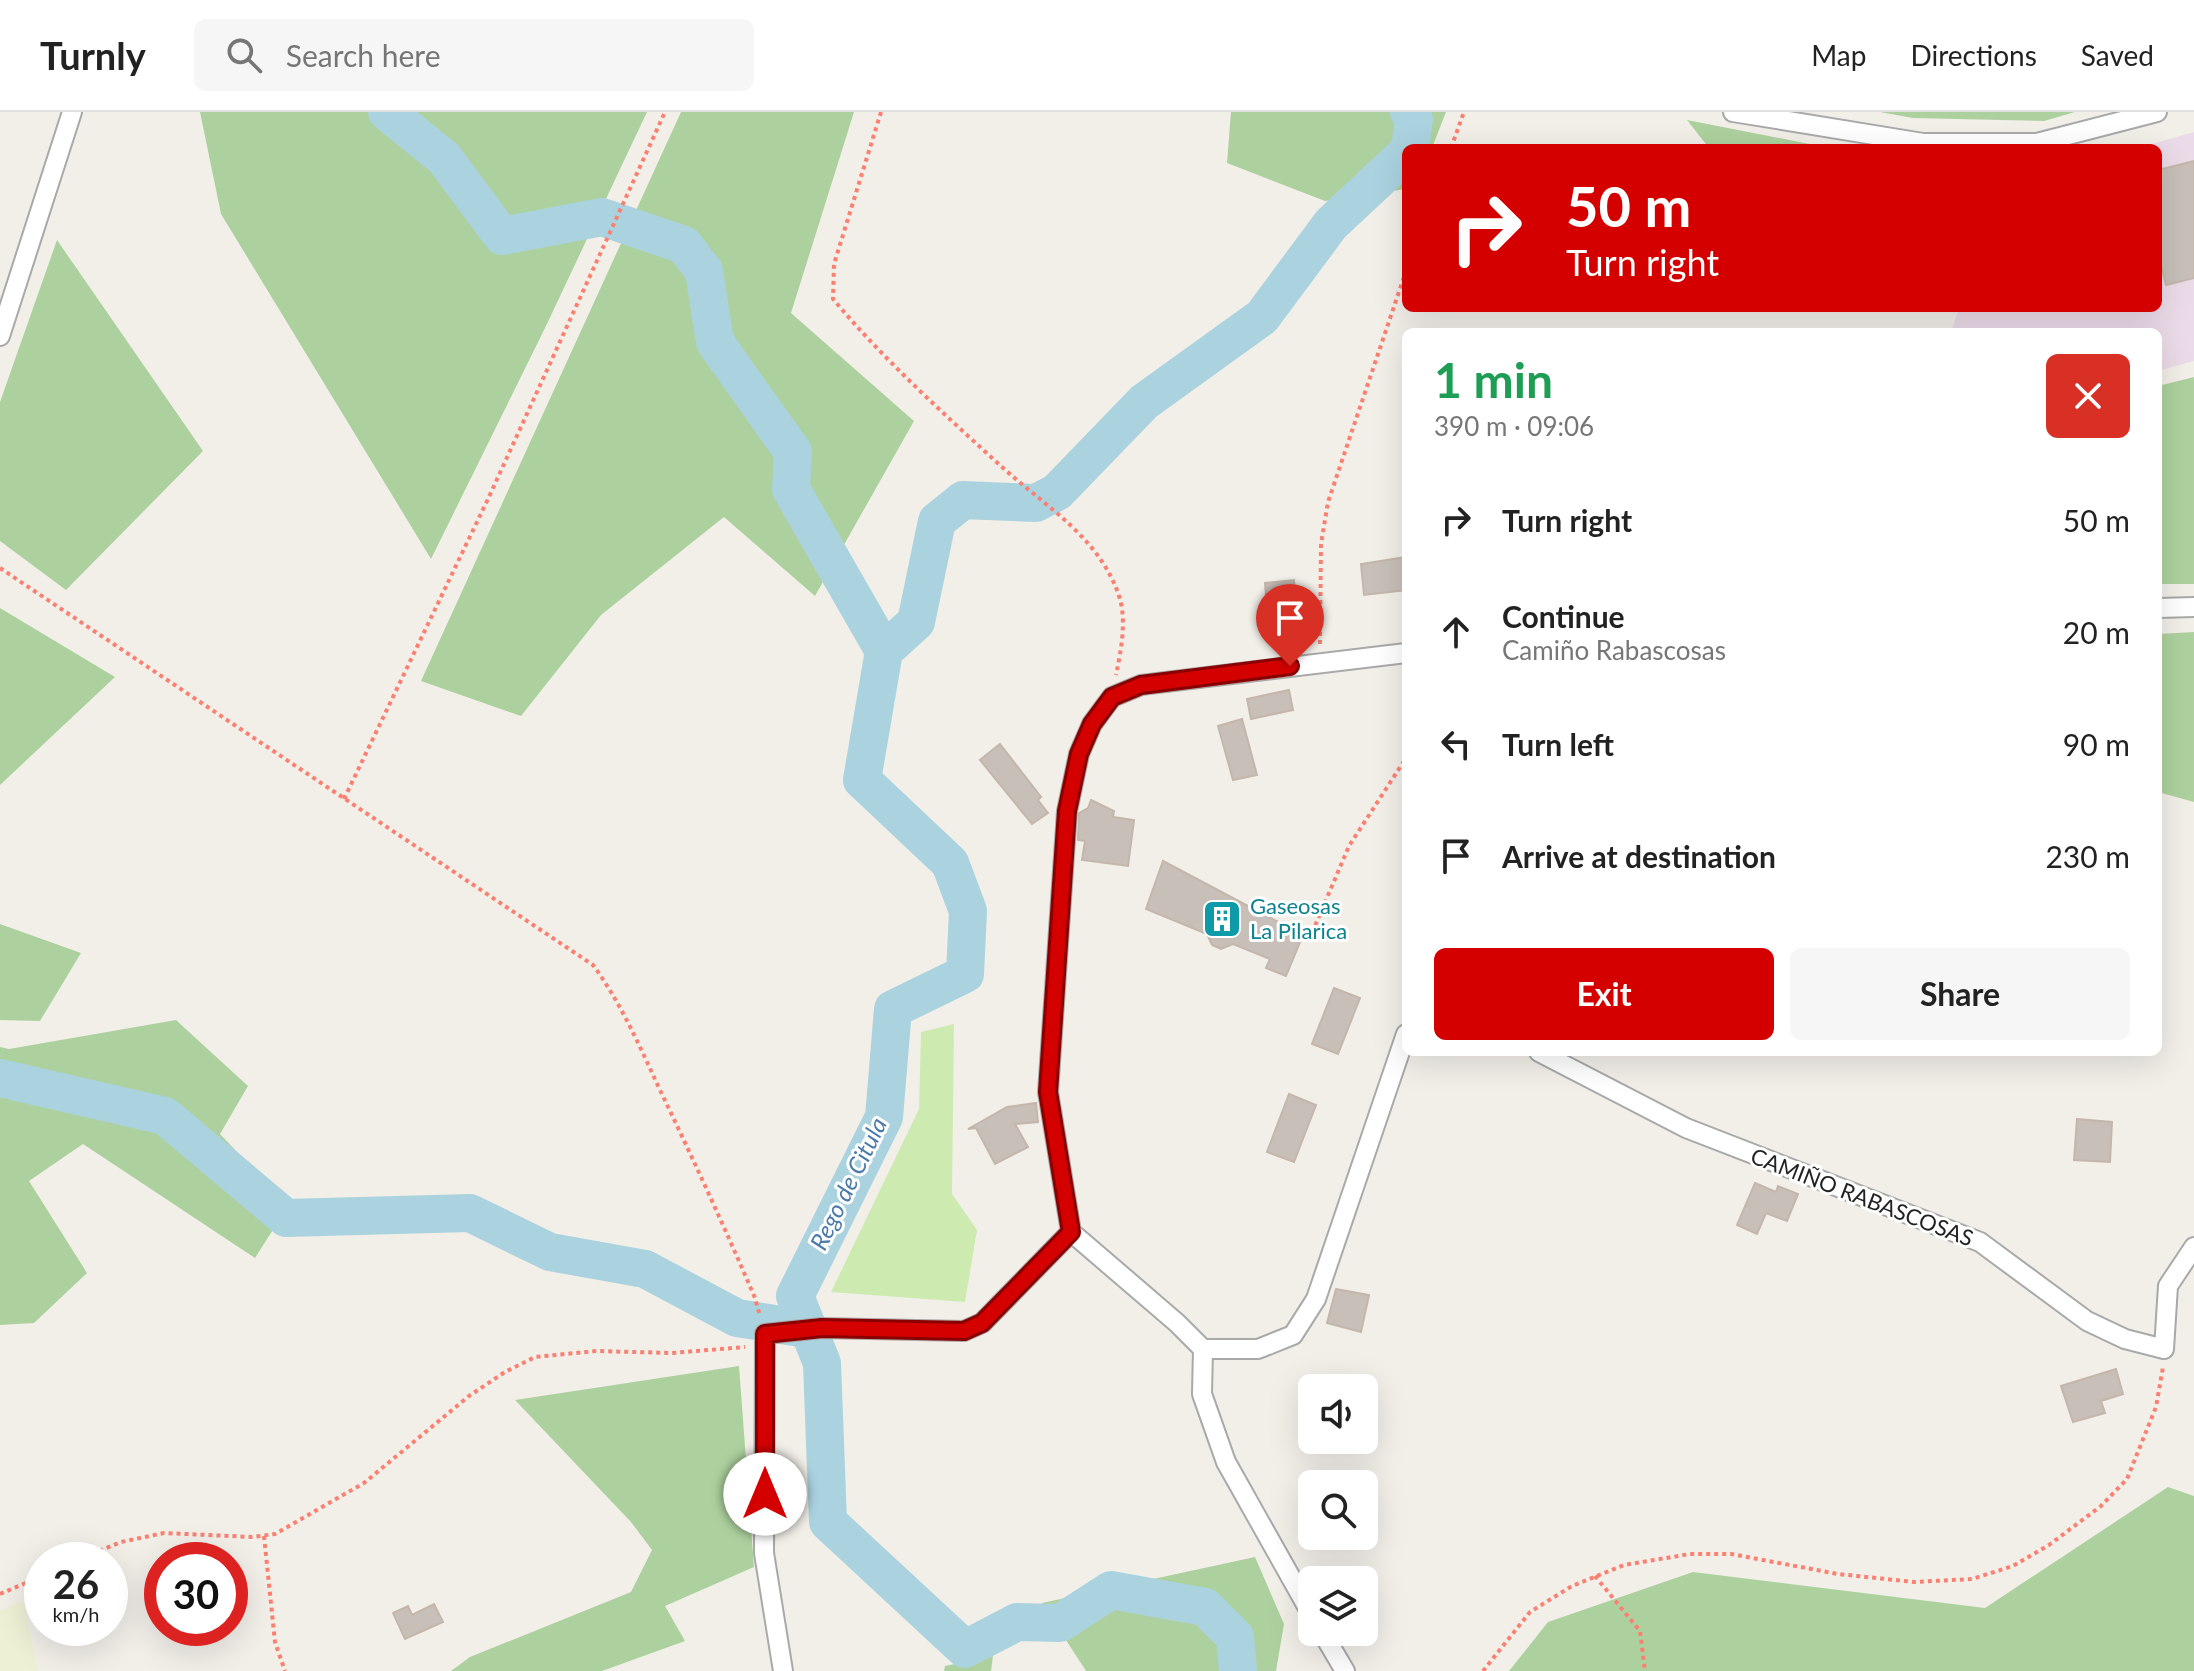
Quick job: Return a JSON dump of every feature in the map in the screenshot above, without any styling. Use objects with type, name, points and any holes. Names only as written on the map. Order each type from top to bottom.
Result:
[{"type":"street","points":[[0,336],[72,112]]},
{"type":"street","points":[[1733,112],[1923,143],[2037,143],[2157,112]]},
{"type":"street","points":[[2162,608],[2194,607]]},
{"type":"street","points":[[1402,653],[1141,685],[1112,697],[1092,724],[1079,754],[1067,811],[1048,1092],[1071,1232],[1203,1349],[1258,1349],[1293,1335],[1316,1299],[1402,1046]]},
{"type":"street","name":"CAMIÑO RABASCOSAS","points":[[1547,1056],[1686,1128],[1980,1242],[2087,1321],[2125,1339],[2164,1349]]},
{"type":"street","points":[[783,1671],[764,1553],[765,1340],[822,1328],[964,1331],[982,1323],[1071,1232]]},
{"type":"street","points":[[2164,1349],[2168,1286],[2194,1247]]},
{"type":"street","points":[[1203,1349],[1202,1394],[1226,1462],[1298,1590]]},
{"type":"street","points":[[1330,1646],[1345,1671]]},
{"type":"path","points":[[344,799],[482,512],[665,112]]},
{"type":"path","points":[[881,112],[834,264],[833,299],[856,327],[1004,469],[1079,532],[1104,564],[1120,598],[1121,611],[1122,636],[1112,697]]},
{"type":"path","points":[[1452,144],[1464,112]]},
{"type":"path","points":[[1320,662],[1321,544],[1328,502],[1402,283]]},
{"type":"path","points":[[0,568],[593,965],[610,989],[711,1197],[755,1298],[765,1340],[672,1353],[596,1351],[535,1357],[469,1396],[364,1483],[275,1534],[164,1533],[121,1542]]},
{"type":"path","points":[[1309,940],[1349,846],[1402,764]]},
{"type":"path","points":[[1483,1671],[1530,1612],[1572,1586],[1624,1565],[1690,1554],[1731,1554],[1838,1574],[1914,1582],[1972,1579],[2013,1566],[2049,1545],[2101,1506],[2127,1479],[2156,1407],[2164,1349]]},
{"type":"path","points":[[263,1535],[275,1642],[285,1671]]},
{"type":"path","points":[[1595,1576],[1640,1631],[1645,1671]]},
{"type":"path","points":[[0,1594],[24,1584]]},
{"type":"shaded area","points":[[2194,132],[2194,361],[2162,370],[2162,328],[1952,328],[1958,312],[2162,312],[2162,144],[2152,144]]},
{"type":"green space","points":[[200,112],[647,112],[431,559],[221,214]]},
{"type":"green space","points":[[681,112],[854,112],[791,313],[914,421],[815,596],[724,517],[601,615],[521,716],[421,681]]},
{"type":"green space","points":[[1231,112],[1446,112],[1434,144],[1402,144],[1402,190],[1325,201],[1227,163]]},
{"type":"green space","points":[[1880,112],[2075,112],[2044,121],[1913,118]]},
{"type":"green space","points":[[1687,120],[1810,144],[1706,144]]},
{"type":"green space","points":[[57,240],[203,451],[66,590],[0,541],[0,402]]},
{"type":"green space","points":[[2194,377],[2194,584],[2162,584],[2162,385]]},
{"type":"green space","points":[[0,608],[115,677],[0,785]]},
{"type":"green space","points":[[2194,632],[2194,802],[2162,793],[2162,634]]},
{"type":"green space","points":[[0,924],[81,953],[40,1021],[0,1020]]},
{"type":"green space","points":[[176,1020],[248,1086],[220,1134],[288,1206],[255,1258],[83,1144],[29,1181],[87,1273],[34,1323],[0,1325],[0,1047],[9,1049]]},
{"type":"green space","points":[[954,1024],[952,1194],[977,1230],[965,1302],[831,1292],[919,1109],[921,1032]]},
{"type":"green space","points":[[739,1366],[754,1567],[665,1606],[685,1641],[602,1671],[451,1671],[470,1657],[631,1592],[652,1550],[631,1522],[515,1400]]},
{"type":"green space","points":[[2168,1487],[2194,1496],[2194,1671],[1509,1671],[1548,1622],[1693,1572],[1985,1608]]},
{"type":"green space","points":[[1255,1557],[1284,1624],[1276,1671],[1086,1671],[1042,1603]]},
{"type":"green space","points":[[23,1601],[24,1646],[33,1646],[38,1671],[0,1671],[0,1610]]},
{"type":"green space","points":[[993,1656],[991,1671],[944,1671],[945,1666]]},
{"type":"building","points":[[2194,161],[2194,278],[2166,285],[2162,269],[2162,169]]},
{"type":"building","points":[[1402,558],[1402,590],[1364,595],[1361,564]]},
{"type":"building","points":[[1294,580],[1296,606],[1267,609],[1265,583]]},
{"type":"building","points":[[1289,690],[1293,710],[1251,719],[1247,699]]},
{"type":"building","points":[[1242,719],[1257,775],[1233,780],[1218,726]]},
{"type":"building","points":[[1000,744],[1041,797],[1038,800],[1048,813],[1032,824],[980,760]]},
{"type":"building","points":[[1091,800],[1114,811],[1113,817],[1134,820],[1128,866],[1082,860],[1085,841],[1078,840],[1079,813],[1088,808]]},
{"type":"building","name":"Gaseosas La Pilarica","points":[[1163,861],[1303,935],[1286,976],[1266,968],[1270,959],[1233,944],[1221,949],[1212,945],[1207,934],[1146,909]]},
{"type":"building","points":[[1334,988],[1360,998],[1338,1054],[1312,1044]]},
{"type":"building","points":[[1289,1094],[1316,1105],[1294,1162],[1267,1152]]},
{"type":"building","points":[[1036,1103],[1038,1122],[1015,1124],[1028,1147],[995,1164],[976,1128],[968,1129],[1007,1107]]},
{"type":"building","points":[[2077,1119],[2112,1122],[2110,1162],[2074,1160]]},
{"type":"building","points":[[1755,1183],[1776,1192],[1778,1186],[1798,1194],[1787,1221],[1766,1213],[1757,1234],[1737,1225]]},
{"type":"building","points":[[1336,1289],[1369,1295],[1361,1332],[1327,1323]]},
{"type":"building","points":[[2116,1369],[2123,1394],[2101,1401],[2105,1413],[2073,1422],[2061,1386]]},
{"type":"building","points":[[434,1604],[443,1622],[405,1639],[393,1613],[408,1606],[412,1615]]},
{"type":"waterway","name":"Rego de Citula","points":[[387,112],[444,158],[502,236],[602,217],[684,245],[704,271],[715,342],[793,452],[791,489],[884,651],[862,780],[950,863],[968,911],[965,974],[893,1009],[884,1117],[795,1296],[822,1363],[828,1522],[965,1649],[1017,1622],[1060,1623],[1111,1590],[1205,1607],[1235,1637],[1238,1671]]},
{"type":"waterway","points":[[1409,112],[1414,119],[1411,144]]},
{"type":"waterway","points":[[884,651],[916,622],[937,521],[963,500],[1036,503],[1057,492],[1144,402],[1262,317],[1331,224],[1402,158]]},
{"type":"waterway","points":[[0,1078],[165,1116],[286,1218],[470,1213],[550,1252],[645,1269],[737,1318],[807,1329]]},
{"type":"place","name":"Gaseosas La Pilarica","points":[[1222,919]]},
{"type":"route","points":[[765,1494],[765,1334],[822,1328],[964,1331],[982,1323],[1071,1232],[1048,1092],[1067,811],[1079,754],[1092,724],[1112,697],[1141,685],[1290,666]]}]
